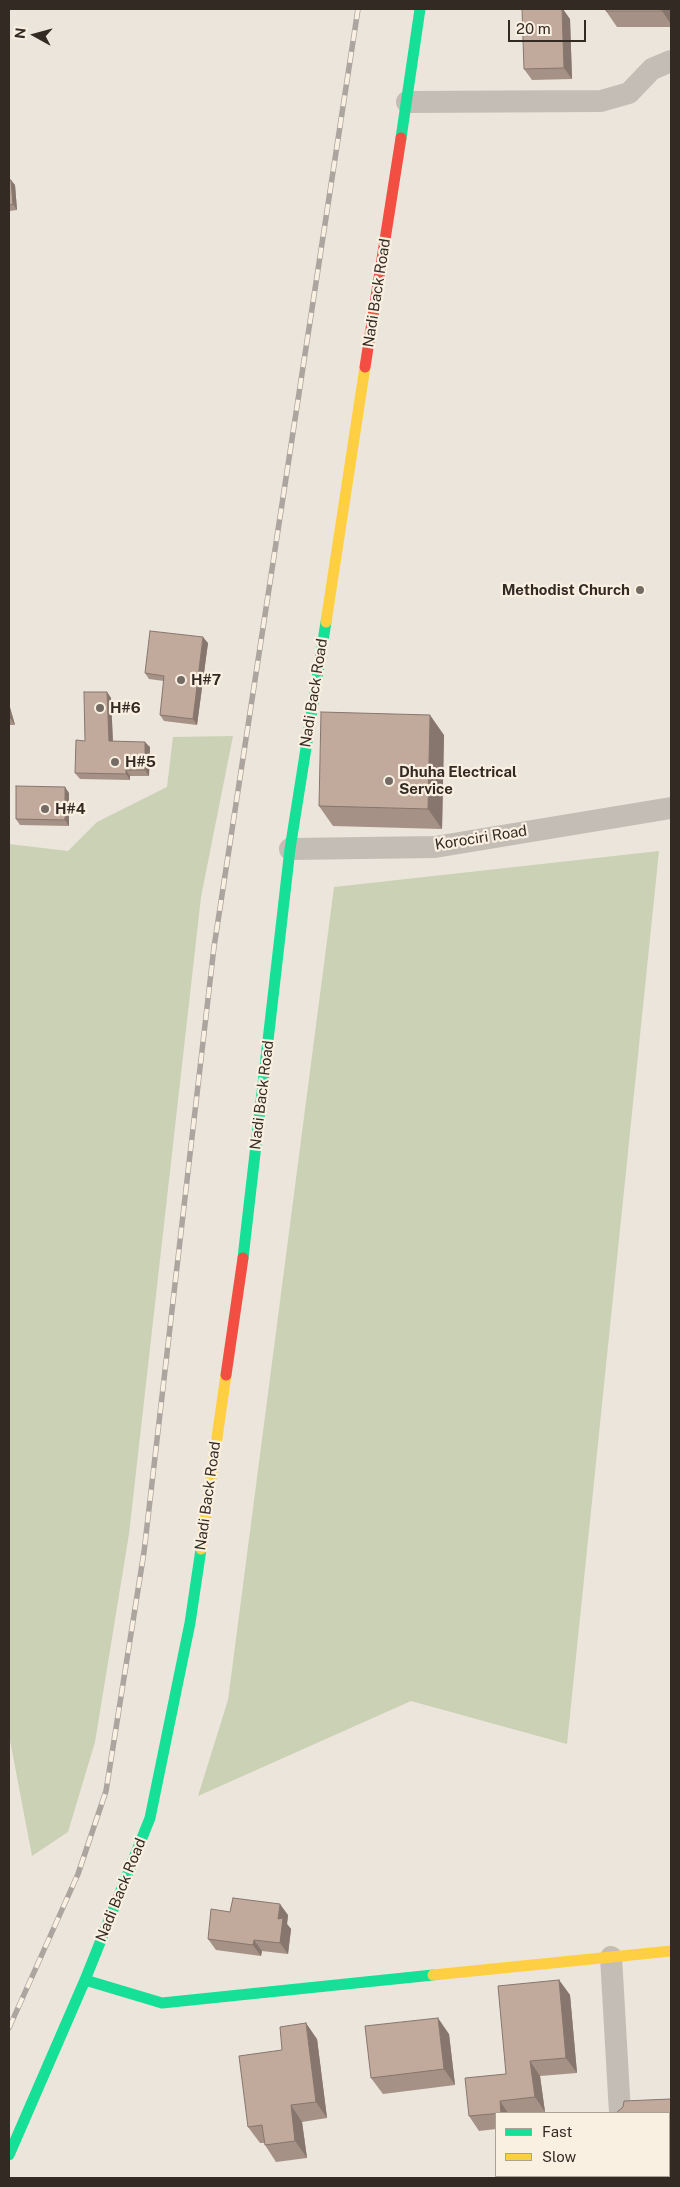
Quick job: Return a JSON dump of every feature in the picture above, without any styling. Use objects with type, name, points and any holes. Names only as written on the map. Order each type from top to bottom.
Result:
[{"type":"main road","name":"Nadi Back Road","points":[[9,2155],[86,1980],[150,1818],[190,1623],[244,1249],[290,849],[420,9]]},
{"type":"main road","points":[[86,1980],[162,2003],[671,1951]]},
{"type":"street","points":[[407,102],[601,100],[630,93],[652,69],[671,61]]},
{"type":"street","name":"Korociri Road","points":[[290,849],[435,847],[671,808]]},
{"type":"street","points":[[611,1957],[620,2112]]},
{"type":"green space","points":[[233,736],[201,897],[129,1534],[95,1742],[68,1832],[32,1856],[9,1735],[9,844],[68,851],[97,822],[167,787],[173,737]]},
{"type":"green space","points":[[659,851],[567,1744],[411,1701],[198,1796],[228,1700],[334,887]]},
{"type":"building","points":[[522,9],[562,9],[564,68],[524,69]]},
{"type":"building","points":[[606,9],[662,9],[662,11],[606,11]]},
{"type":"building","points":[[9,180],[11,180],[13,204],[9,205]]},
{"type":"building","name":"H#7","points":[[150,631],[203,637],[193,719],[160,715],[164,676],[145,673]]},
{"type":"building","points":[[84,692],[107,692],[109,741],[145,742],[145,770],[126,770],[126,774],[75,773],[76,740],[85,741]]},
{"type":"building","name":"Dhuha Electrical Service","points":[[321,712],[430,715],[428,809],[319,806]]},
{"type":"building","name":"H#4","points":[[16,786],[65,787],[65,820],[16,819]]},
{"type":"building","points":[[233,1898],[280,1904],[278,1919],[283,1918],[280,1943],[254,1940],[253,1945],[208,1939],[211,1909],[230,1912]]},
{"type":"building","points":[[559,1980],[566,2058],[530,2061],[535,2097],[500,2101],[501,2112],[469,2116],[465,2078],[506,2074],[498,1986]]},
{"type":"building","points":[[438,2018],[444,2069],[371,2078],[365,2026]]},
{"type":"building","points":[[306,2023],[316,2102],[291,2105],[295,2141],[265,2145],[262,2125],[248,2127],[239,2056],[282,2050],[280,2027]]},
{"type":"building","points":[[671,2099],[671,2171],[670,2112],[617,2112],[623,2107],[624,2101]]},
{"type":"railway","points":[[9,2028],[78,1874],[106,1791],[144,1552],[214,947],[358,9]]},
{"type":"traffic: fast","points":[[401,138],[420,9]]},
{"type":"traffic: fast","points":[[243,1258],[290,849],[326,622]]},
{"type":"traffic: fast","points":[[9,2155],[85,1980],[150,1818],[190,1623],[201,1549]]},
{"type":"traffic: fast","points":[[85,1980],[162,2003],[433,1975]]},
{"type":"traffic: slow","points":[[326,622],[365,367]]},
{"type":"traffic: slow","points":[[201,1549],[226,1375]]},
{"type":"traffic: slow","points":[[433,1975],[671,1951]]},
{"type":"traffic: jam","points":[[365,367],[401,138]]},
{"type":"traffic: jam","points":[[226,1375],[243,1258]]},
{"type":"place","name":"Methodist Church","points":[[640,590]]},
{"type":"place","name":"H#7","points":[[181,680]]},
{"type":"place","name":"H#6","points":[[100,708]]},
{"type":"place","name":"H#5","points":[[115,762]]},
{"type":"place","name":"Dhuha Electrical Service","points":[[389,781]]},
{"type":"place","name":"H#4","points":[[45,809]]}]
